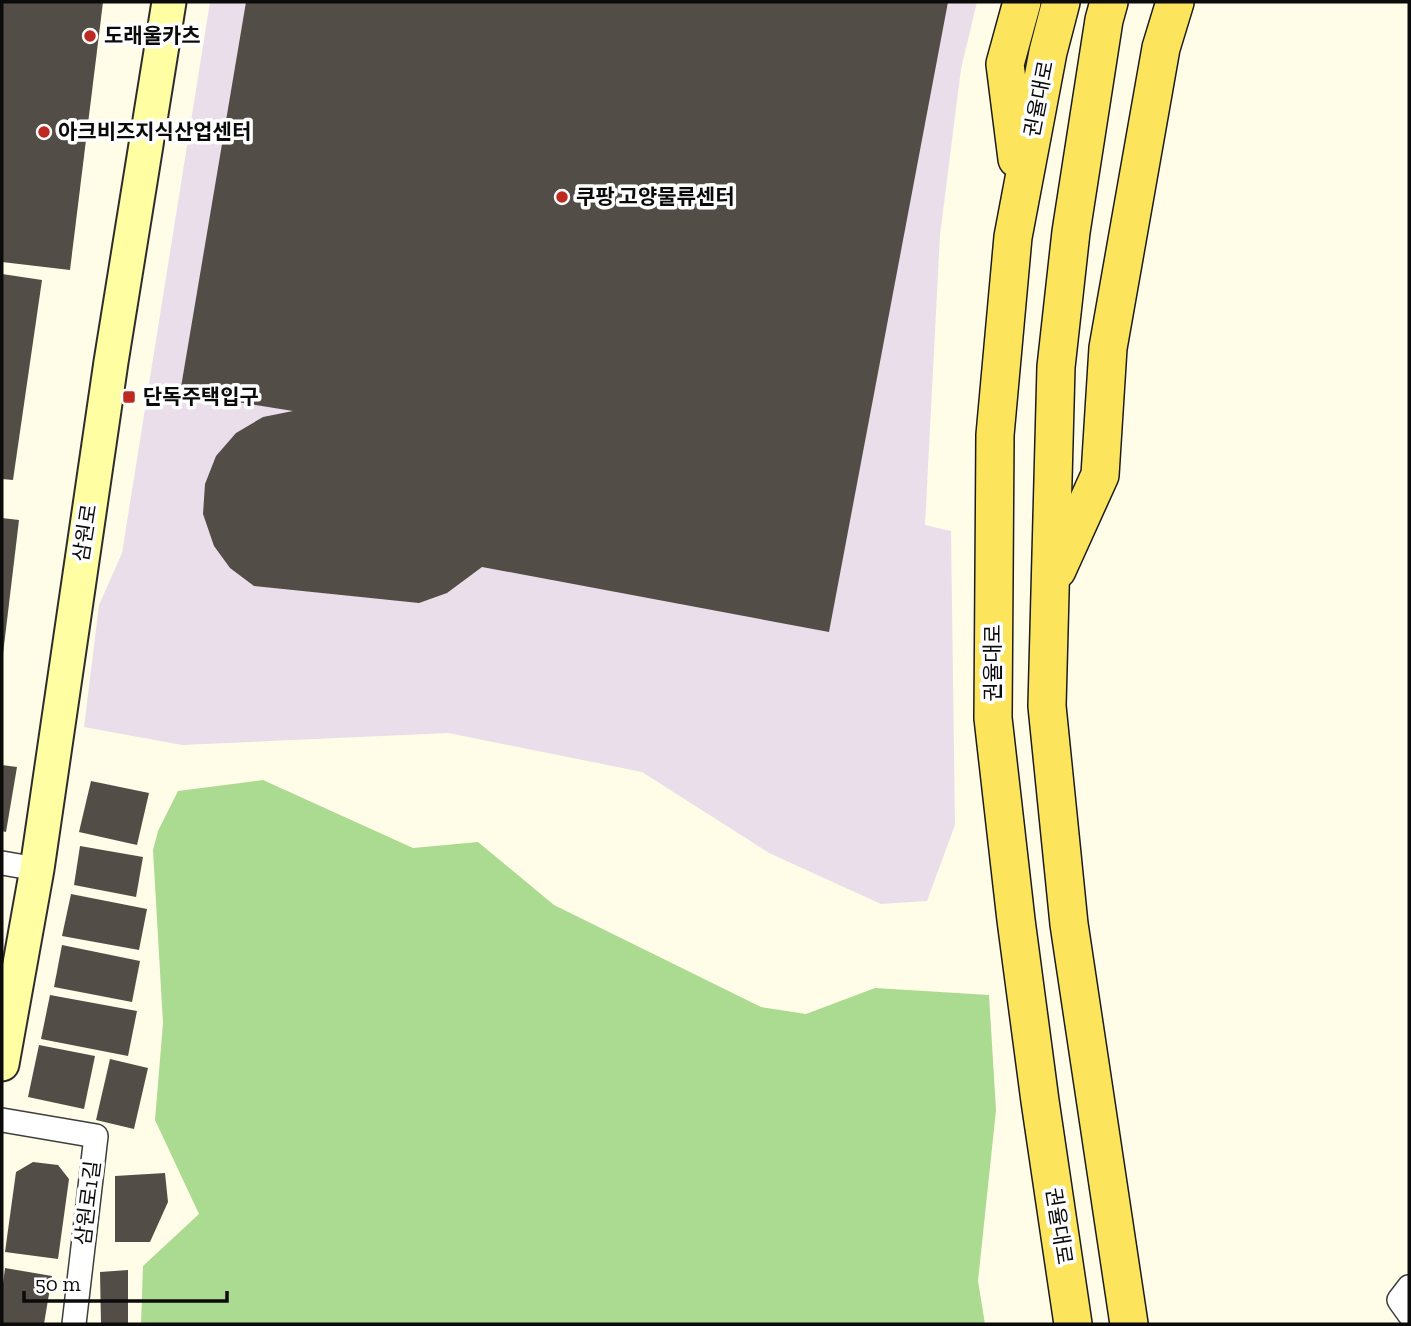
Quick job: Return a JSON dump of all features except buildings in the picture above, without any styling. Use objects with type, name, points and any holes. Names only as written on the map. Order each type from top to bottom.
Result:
[{"type":"main road","name":"삼원로","points":[[2,1064],[37,869],[111,362],[169,2]]},
{"type":"main road","points":[[1021,195],[1005,64],[1022,2]]},
{"type":"main road","name":"권율대로","points":[[1061,2],[1048,52],[1013,237],[995,435],[992,718],[1036,1075],[1073,1324]]},
{"type":"main road","points":[[1109,2],[1071,232],[1056,367],[1047,706],[1069,924],[1129,1324]]},
{"type":"main road","points":[[1050,587],[1100,475],[1108,348],[1161,48],[1175,2]]},
{"type":"street","points":[[2,863],[37,869]]},
{"type":"street","name":"삼원로1길","points":[[2,1120],[96,1136],[74,1324]]},
{"type":"street","points":[[1409,1287],[1398,1300],[1409,1314]]},
{"type":"shaded area","name":"쿠팡 고양물류센터","points":[[210,2],[977,2],[961,69],[940,235],[925,525],[951,531],[955,825],[927,901],[881,904],[769,853],[642,772],[448,733],[182,745],[84,727],[99,605],[122,553]]},
{"type":"green space","points":[[263,780],[413,848],[478,842],[554,905],[761,1007],[806,1014],[875,988],[989,995],[996,1110],[978,1281],[985,1324],[141,1324],[143,1266],[199,1214],[155,1120],[163,1023],[153,850],[158,831],[178,791]]},
{"type":"place","name":"도래울카츠","points":[[90,36]]},
{"type":"place","name":"아크비즈지식산업센터","points":[[44,132]]},
{"type":"place","name":"쿠팡 고양물류센터","points":[[562,197]]},
{"type":"place","name":"단독주택입구","points":[[129,397]]}]
